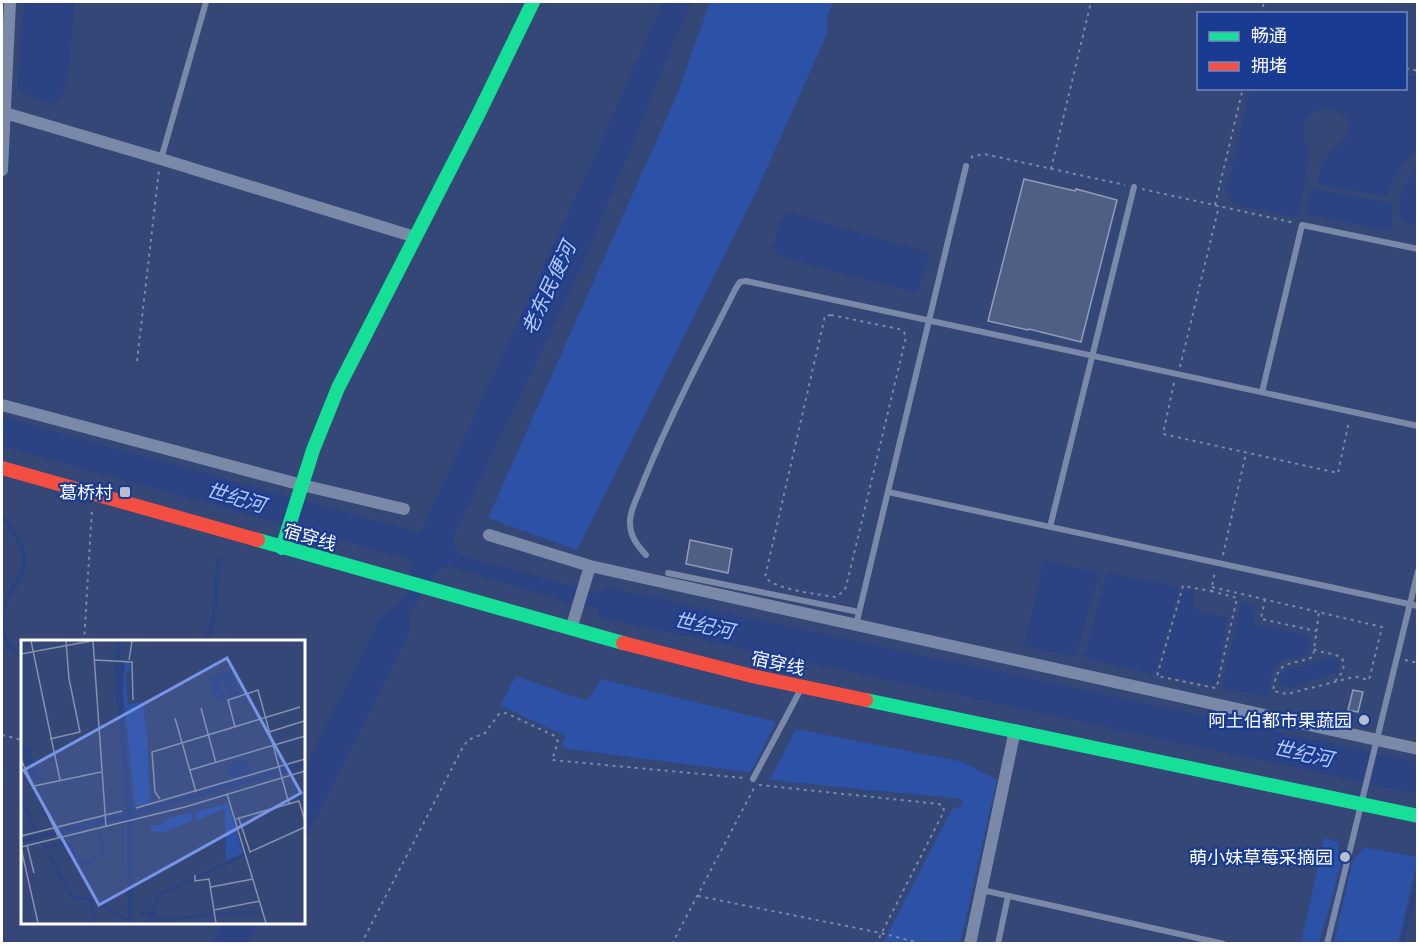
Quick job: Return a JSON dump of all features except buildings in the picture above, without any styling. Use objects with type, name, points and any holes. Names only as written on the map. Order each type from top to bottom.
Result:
[{"type":"main road","points":[[277,546],[296,488],[326,417],[411,235],[525,2]]},
{"type":"main road","points":[[411,235],[488,98],[533,2]]},
{"type":"main road","name":"宿穿线","points":[[2,468],[277,546],[573,623],[741,673],[1015,730],[1363,797],[1418,816]]},
{"type":"street","points":[[2,170],[10,2]]},
{"type":"street","points":[[5,113],[411,235]]},
{"type":"street","points":[[2,405],[296,488],[404,509]]},
{"type":"street","points":[[489,535],[588,572],[856,625],[1376,744],[1418,749]]},
{"type":"street","points":[[573,623],[588,572]]},
{"type":"street","points":[[970,944],[1015,730]]},
{"type":"lane","points":[[160,159],[206,2]]},
{"type":"lane","points":[[856,625],[966,166]]},
{"type":"lane","points":[[1050,527],[1134,187]]},
{"type":"lane","points":[[1262,392],[1302,225],[1418,249]]},
{"type":"lane","points":[[646,555],[636,543],[631,532],[629,521],[634,505],[660,442],[740,282],[746,281],[1418,426]]},
{"type":"lane","points":[[888,492],[1418,606]]},
{"type":"lane","points":[[1328,944],[1418,571]]},
{"type":"lane","points":[[668,573],[860,612]]},
{"type":"lane","points":[[778,595],[780,586]]},
{"type":"lane","points":[[753,779],[802,686]]},
{"type":"lane","points":[[982,890],[1224,944]]},
{"type":"lane","points":[[998,944],[1008,896]]},
{"type":"path","points":[[1050,169],[1091,2]]},
{"type":"path","points":[[1243,90],[1163,434],[1338,473],[1352,412]]},
{"type":"path","points":[[137,361],[160,159]]},
{"type":"path","points":[[831,315],[899,329],[906,337],[846,587],[835,597],[780,586],[769,582],[765,577],[825,316],[831,315]]},
{"type":"path","points":[[1211,589],[1246,453]]},
{"type":"path","points":[[84,640],[93,494]]},
{"type":"path","points":[[1211,589],[1237,598],[1217,686],[1215,688],[1157,676],[1183,586],[1211,589],[1265,599],[1382,627],[1369,680],[1357,677],[1287,694],[1273,691],[1279,669],[1287,664],[1313,657],[1319,612]]},
{"type":"path","points":[[1265,599],[1262,619],[1316,630]]},
{"type":"path","points":[[1314,649],[1334,653],[1342,658],[1344,667],[1334,682]]},
{"type":"path","points":[[1396,659],[1417,662]]},
{"type":"path","points":[[361,944],[463,747],[468,740],[485,733],[499,714],[506,713],[555,736],[558,742],[552,760],[753,779]]},
{"type":"path","points":[[2,735],[21,740]]},
{"type":"path","points":[[672,944],[757,783],[939,804],[943,807],[944,811],[876,944]]},
{"type":"path","points":[[698,896],[881,933],[923,944]]},
{"type":"shaded area","points":[[710,2],[833,2],[827,17],[827,34],[756,192],[577,550],[488,518],[676,97]]},
{"type":"shaded area","points":[[516,676],[587,701],[601,679],[776,722],[749,772],[568,749],[562,746],[565,736],[500,705]]},
{"type":"shaded area","points":[[796,729],[959,761],[997,780],[960,943],[883,943],[952,809],[962,806],[962,799],[770,780]]},
{"type":"shaded area","points":[[1324,838],[1339,842],[1338,850],[1342,861],[1319,943],[1301,943]]},
{"type":"shaded area","points":[[1363,847],[1417,857],[1398,943],[1334,943],[1352,864]]},
{"type":"water","points":[[26,2],[75,2],[67,79],[60,99],[50,104],[20,92],[18,86],[22,16]]},
{"type":"water","points":[[662,2],[691,2],[581,269],[453,537],[454,546],[461,555],[601,594],[605,587],[1417,762],[1417,794],[597,617],[598,608],[567,602],[448,566],[438,571],[409,613],[410,632],[304,842],[304,771],[379,619],[406,595],[413,560],[2,446],[2,417],[420,533],[606,131]]},
{"type":"water","points":[[1407,75],[1417,77],[1417,149],[1404,164],[1385,196],[1325,186],[1317,181],[1325,158],[1345,138],[1349,130],[1346,118],[1328,109],[1316,111],[1302,132],[1309,150],[1299,215],[1293,217],[1236,205],[1227,190],[1250,90],[1407,90]]},
{"type":"water","points":[[1417,166],[1417,224],[1413,224],[1404,220],[1399,207],[1402,192]]},
{"type":"water","points":[[1313,189],[1391,203],[1393,217],[1390,231],[1306,213]]},
{"type":"water","points":[[786,212],[929,253],[918,292],[781,257],[772,248]]},
{"type":"water","points":[[1044,560],[1099,573],[1076,657],[1024,646]]},
{"type":"water","points":[[1107,574],[1175,587],[1179,590],[1156,669],[1152,674],[1084,656]]},
{"type":"water","points":[[1186,589],[1195,591],[1193,607],[1197,610],[1227,618],[1216,683],[1211,685],[1159,673],[1183,591]]},
{"type":"water","points":[[1241,602],[1255,606],[1254,625],[1308,635],[1307,654],[1278,663],[1271,676],[1268,695],[1265,696],[1222,688]]},
{"type":"water","points":[[1331,657],[1339,661],[1338,671],[1331,675],[1291,688],[1279,682],[1279,676],[1287,668],[1301,667]]},
{"type":"water","points":[[223,924],[259,924],[247,943],[211,943]]},
{"type":"waterway","points":[[2,516],[19,540],[25,561],[23,570],[6,602],[3,624],[8,644],[21,655]]},
{"type":"waterway","points":[[208,640],[215,612],[218,559]]},
{"type":"waterway","points":[[1402,944],[1418,878]]},
{"type":"waterway","points":[[2,935],[6,944]]},
{"type":"traffic: fast","points":[[282,548],[313,450],[338,388],[478,115],[533,2]]},
{"type":"traffic: fast","points":[[258,540],[623,643]]},
{"type":"traffic: fast","points":[[866,700],[1418,816]]},
{"type":"traffic: jam","points":[[2,468],[258,540]]},
{"type":"traffic: jam","points":[[623,643],[752,676],[866,700]]},
{"type":"place","name":"葛桥村","points":[[125,492]]},
{"type":"place","name":"阿土伯都市果蔬园","points":[[1364,720]]},
{"type":"place","name":"萌小妹草莓采摘园","points":[[1345,857]]},
{"type":"water label","name":"老东民便河","points":[[548,288]]},
{"type":"water label","name":"世纪河","points":[[236,497]]},
{"type":"water label","name":"世纪河","points":[[704,625]]},
{"type":"water label","name":"世纪河","points":[[1303,753]]}]
